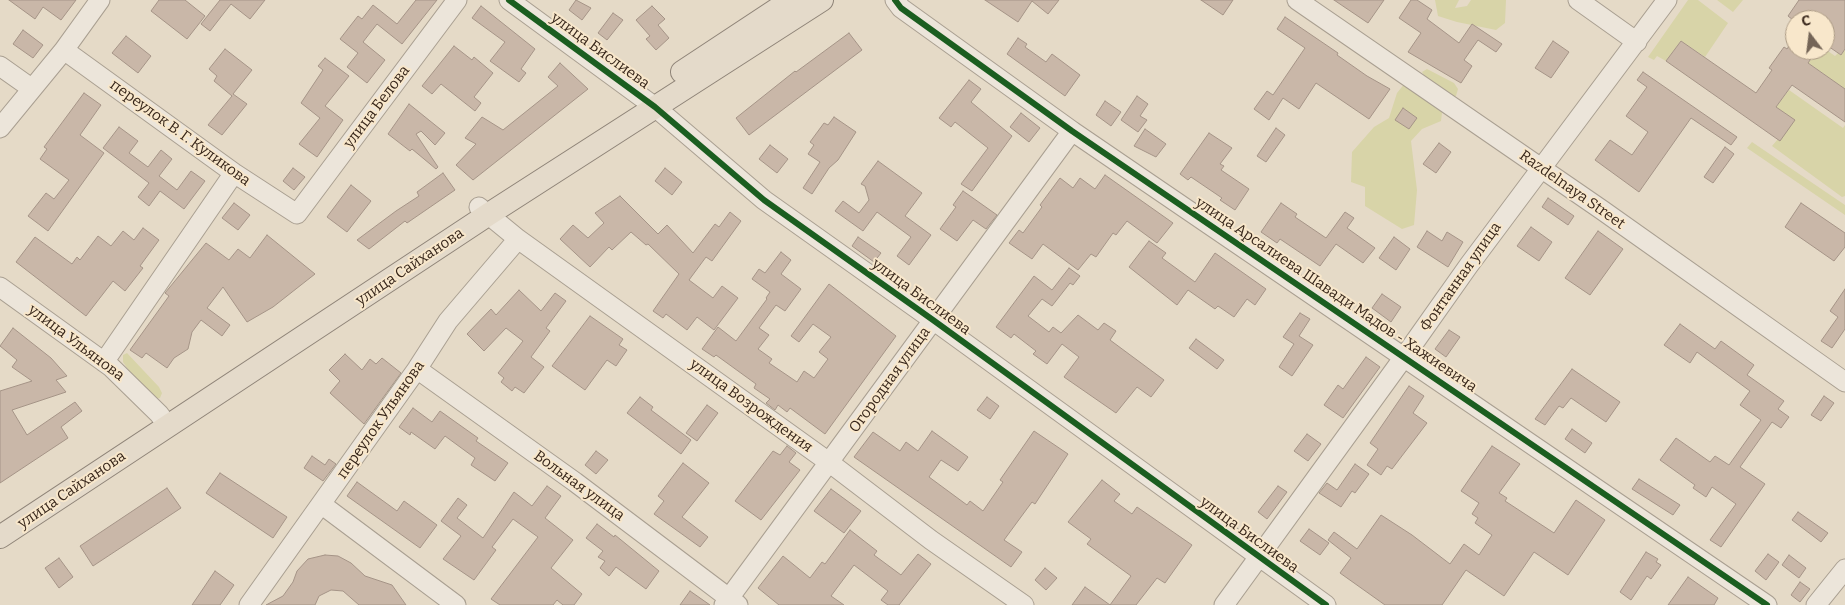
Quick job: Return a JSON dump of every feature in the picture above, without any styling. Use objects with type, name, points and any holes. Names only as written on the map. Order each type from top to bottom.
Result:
[{"type":"main road","name":"улица Сайханова","points":[[0,520],[163,420],[484,210],[648,102],[791,0]]},
{"type":"main road","name":"улица Сайханова","points":[[648,102],[822,0]]},
{"type":"main road","name":"улица Сайханова","points":[[0,538],[163,420]]},
{"type":"street","points":[[0,128],[30,88],[64,50],[100,0]]},
{"type":"street","name":"улица Белова","points":[[297,214],[457,0]]},
{"type":"street","name":"улица Бислиева","points":[[509,0],[648,102],[764,200],[1326,605]]},
{"type":"street","name":"улица Арсалиева Шавади Мадов - Хажиевича","points":[[895,0],[902,8],[1072,130],[1767,605]]},
{"type":"street","name":"Razdelnaya Street","points":[[1297,0],[1845,382]]},
{"type":"street","points":[[1578,0],[1637,42]]},
{"type":"street","name":"Фонтанная улица","points":[[1224,605],[1540,168],[1667,0]]},
{"type":"street","name":"переулок В. Г. Куликова","points":[[64,50],[234,173],[297,214]]},
{"type":"street","points":[[0,66],[30,88]]},
{"type":"street","name":"Огородная улица","points":[[731,603],[830,462],[1072,130]]},
{"type":"street","points":[[104,362],[234,173]]},
{"type":"street","name":"улица Возрождения","points":[[484,210],[518,239],[830,462],[931,540],[1024,605]]},
{"type":"street","name":"переулок Ульянова","points":[[250,605],[417,369],[448,321],[518,239]]},
{"type":"street","name":"улица Ульянова","points":[[0,287],[104,362],[163,420]]},
{"type":"street","name":"Вольная улица","points":[[417,369],[575,482],[731,603]]},
{"type":"street","points":[[321,504],[456,605]]},
{"type":"street","points":[[1816,605],[1845,569]]},
{"type":"shaded area","points":[[1435,0],[1459,0],[1455,8],[1467,6],[1471,0],[1506,0],[1505,23],[1496,30],[1438,16]]},
{"type":"shaded area","points":[[1688,0],[1698,0],[1728,23],[1705,57],[1681,41],[1666,61],[1657,56],[1654,60],[1648,57]]},
{"type":"shaded area","points":[[1717,0],[1743,0],[1733,12]]},
{"type":"shaded area","points":[[1845,49],[1845,89],[1808,63],[1810,60],[1835,60],[1835,56],[1838,53],[1841,55]]},
{"type":"shaded area","points":[[1427,69],[1454,83],[1458,89],[1456,96],[1450,99],[1431,86],[1422,72]]},
{"type":"shaded area","points":[[1405,83],[1443,105],[1441,121],[1422,129],[1411,141],[1417,190],[1414,225],[1402,229],[1365,206],[1365,187],[1351,182],[1352,152],[1374,127],[1389,118],[1397,93]]},
{"type":"shaded area","points":[[1789,90],[1843,128],[1845,125],[1845,196],[1842,197],[1772,146],[1794,120],[1776,107]]},
{"type":"shaded area","points":[[1752,142],[1845,205],[1845,215],[1747,148]]},
{"type":"shaded area","points":[[127,353],[159,387],[162,393],[160,398],[155,399],[140,387],[123,362],[123,355]]},
{"type":"building","points":[[9,0],[76,0],[61,20],[43,7],[35,19]]},
{"type":"building","points":[[159,0],[185,0],[205,16],[187,39],[151,11]]},
{"type":"building","points":[[220,0],[265,0],[250,19],[231,4],[210,31],[201,24]]},
{"type":"building","points":[[416,0],[437,0],[402,44],[377,24],[363,42],[385,60],[367,83],[347,67],[358,53],[340,39],[358,16],[362,19],[373,5],[397,24]]},
{"type":"building","points":[[576,0],[591,8],[582,20],[569,10]]},
{"type":"building","points":[[985,0],[1059,0],[1048,14],[1032,1],[1018,22]]},
{"type":"building","points":[[1201,0],[1233,0],[1223,15]]},
{"type":"building","points":[[1334,0],[1384,0],[1368,23]]},
{"type":"building","points":[[1411,0],[1417,0],[1432,10],[1427,19],[1459,43],[1472,24],[1502,44],[1496,52],[1478,40],[1464,60],[1472,66],[1461,83],[1408,52],[1421,33],[1399,18]]},
{"type":"building","points":[[1799,0],[1845,0],[1845,49],[1841,55],[1835,51],[1835,10],[1792,10]]},
{"type":"building","points":[[481,6],[535,49],[521,69],[526,73],[519,82],[490,61],[505,42],[472,18]]},
{"type":"building","points":[[652,6],[665,19],[658,25],[669,38],[656,50],[646,39],[650,36],[636,20]]},
{"type":"building","points":[[613,13],[623,20],[607,40],[598,33]]},
{"type":"building","points":[[1285,17],[1338,53],[1337,55],[1367,76],[1390,89],[1369,119],[1316,83],[1299,109],[1283,98],[1269,120],[1254,109],[1267,91],[1273,95],[1305,48],[1277,29]]},
{"type":"building","points":[[23,30],[43,45],[33,58],[13,44]]},
{"type":"building","points":[[849,33],[862,50],[749,135],[736,118],[795,71]]},
{"type":"building","points":[[126,36],[151,56],[138,73],[112,53]]},
{"type":"building","points":[[1018,38],[1027,44],[1025,47],[1046,62],[1052,54],[1080,75],[1065,96],[1007,54]]},
{"type":"building","points":[[1553,41],[1569,52],[1551,78],[1535,68]]},
{"type":"building","points":[[1681,41],[1756,93],[1772,70],[1769,68],[1784,47],[1785,60],[1810,60],[1808,63],[1845,89],[1845,122],[1792,85],[1776,107],[1795,120],[1780,141],[1666,61]]},
{"type":"building","points":[[454,46],[472,60],[474,57],[493,73],[474,97],[481,103],[475,111],[441,84],[432,94],[422,86]]},
{"type":"building","points":[[225,49],[252,70],[233,94],[247,104],[222,135],[208,125],[232,96],[214,81],[217,76],[209,69]]},
{"type":"building","points":[[325,58],[349,76],[325,106],[343,120],[317,157],[299,144],[320,118],[301,103],[323,70],[318,66]]},
{"type":"building","points":[[560,63],[588,89],[473,180],[456,165],[476,144],[465,138],[482,117],[503,130],[558,86],[548,77]]},
{"type":"building","points":[[1643,72],[1737,137],[1731,145],[1691,118],[1639,192],[1595,160],[1610,140],[1632,155],[1648,132],[1626,116],[1647,87],[1637,80]]},
{"type":"building","points":[[969,80],[981,89],[971,102],[1012,136],[972,191],[961,184],[988,148],[955,122],[951,127],[939,118]]},
{"type":"building","points":[[84,93],[101,105],[80,135],[104,153],[48,231],[28,216],[46,193],[54,199],[69,180],[40,159],[47,149],[44,147]]},
{"type":"building","points":[[1137,96],[1148,104],[1140,116],[1147,120],[1138,132],[1121,120]]},
{"type":"building","points":[[1105,101],[1121,112],[1111,126],[1096,115]]},
{"type":"building","points":[[409,104],[445,133],[435,145],[421,131],[416,134],[438,167],[436,169],[412,149],[410,151],[388,134]]},
{"type":"building","points":[[1403,108],[1417,118],[1409,129],[1395,120]]},
{"type":"building","points":[[1021,113],[1040,128],[1029,142],[1010,127]]},
{"type":"building","points":[[834,117],[856,132],[838,160],[829,168],[812,194],[803,188],[820,162],[808,154],[814,145],[810,142],[824,123],[828,125]]},
{"type":"building","points":[[119,127],[138,141],[129,153],[148,167],[161,150],[172,159],[159,176],[177,190],[191,171],[205,181],[184,209],[160,191],[149,206],[138,197],[149,183],[103,148]]},
{"type":"building","points":[[1276,128],[1285,135],[1266,162],[1257,156]]},
{"type":"building","points":[[1145,129],[1166,144],[1156,157],[1134,146]]},
{"type":"building","points":[[1209,133],[1232,148],[1220,164],[1224,166],[1221,170],[1249,189],[1235,210],[1220,200],[1222,198],[1191,177],[1188,180],[1180,174]]},
{"type":"building","points":[[1439,143],[1451,152],[1436,173],[1423,164]]},
{"type":"building","points":[[770,145],[788,159],[777,173],[759,159]]},
{"type":"building","points":[[1725,147],[1734,154],[1713,183],[1704,177]]},
{"type":"building","points":[[878,161],[922,193],[905,216],[931,235],[909,265],[897,256],[911,237],[877,212],[863,231],[835,211],[843,201],[859,213],[869,200],[865,186],[861,184]]},
{"type":"building","points":[[293,168],[305,177],[294,190],[283,181]]},
{"type":"building","points":[[665,168],[682,182],[672,195],[655,181]]},
{"type":"building","points":[[443,173],[455,190],[407,223],[405,221],[369,249],[357,240],[419,196],[417,192]]},
{"type":"building","points":[[1105,175],[1173,223],[1157,243],[1127,221],[1116,235],[1113,233],[1096,257],[1091,254],[1078,270],[1043,244],[1032,259],[1009,243],[1019,230],[1023,233],[1042,207],[1040,205],[1060,178],[1073,188],[1080,178],[1095,189]]},
{"type":"building","points":[[351,185],[371,201],[347,232],[327,217]]},
{"type":"building","points":[[963,191],[997,215],[986,229],[973,220],[957,241],[940,229],[956,207],[953,205]]},
{"type":"building","points":[[620,196],[658,234],[667,225],[693,253],[715,224],[719,227],[730,212],[741,221],[712,261],[706,257],[689,280],[713,298],[722,286],[738,298],[714,330],[697,317],[687,330],[666,314],[663,318],[653,311],[679,274],[648,244],[646,245],[631,232],[612,250],[609,247],[590,267],[560,239],[573,225],[588,238],[604,223],[595,213]]},
{"type":"building","points":[[1548,198],[1574,216],[1568,225],[1542,207]]},
{"type":"building","points":[[234,203],[250,215],[238,230],[222,218]]},
{"type":"building","points":[[1281,203],[1297,214],[1295,217],[1326,238],[1345,212],[1354,218],[1347,228],[1375,248],[1363,263],[1336,244],[1320,266],[1280,239],[1277,243],[1261,232]]},
{"type":"building","points":[[1801,203],[1845,233],[1845,247],[1834,261],[1785,227]]},
{"type":"building","points":[[1531,227],[1552,242],[1539,261],[1517,246]]},
{"type":"building","points":[[143,228],[159,240],[140,266],[143,268],[125,291],[113,281],[86,316],[16,262],[35,237],[72,264],[77,257],[80,260],[98,236],[111,246],[123,231],[134,240]]},
{"type":"building","points":[[1427,231],[1442,241],[1447,232],[1463,242],[1448,267],[1417,247]]},
{"type":"building","points":[[1598,231],[1623,249],[1590,295],[1565,278]]},
{"type":"building","points":[[267,235],[315,274],[273,307],[247,322],[223,287],[207,308],[230,325],[222,336],[201,320],[192,332],[188,349],[174,358],[167,368],[146,353],[142,358],[130,350],[169,296],[165,293],[206,243],[229,260],[238,249],[250,258]]},
{"type":"building","points":[[858,237],[881,253],[874,262],[852,246]]},
{"type":"building","points":[[1394,237],[1410,249],[1396,270],[1379,258]]},
{"type":"building","points":[[1149,241],[1166,253],[1162,258],[1195,282],[1215,253],[1266,289],[1255,305],[1247,299],[1234,317],[1218,306],[1215,309],[1188,290],[1177,305],[1129,267]]},
{"type":"building","points":[[781,252],[791,260],[781,274],[801,289],[785,311],[776,305],[759,328],[769,335],[758,349],[772,359],[769,363],[797,382],[804,371],[814,378],[828,359],[819,352],[831,337],[813,324],[799,342],[791,336],[829,284],[896,336],[825,434],[790,408],[787,412],[778,405],[775,410],[766,403],[770,399],[754,388],[756,384],[716,355],[714,357],[702,349],[718,327],[736,341],[767,299],[770,292],[752,279],[759,269],[765,273]]},
{"type":"building","points":[[1069,268],[1080,276],[1073,285],[1070,283],[1052,306],[1042,299],[1028,316],[1049,332],[1053,327],[1061,333],[1078,315],[1098,330],[1104,323],[1116,331],[1110,340],[1164,380],[1151,397],[1137,387],[1116,413],[1064,377],[1079,357],[1062,344],[1047,364],[1033,354],[1036,351],[1014,334],[1011,338],[996,327],[1034,276],[1052,290]]},
{"type":"building","points":[[1845,289],[1845,329],[1832,348],[1821,341],[1838,317],[1830,311]]},
{"type":"building","points":[[519,290],[541,311],[555,293],[566,301],[546,328],[550,331],[531,357],[544,367],[524,393],[515,387],[512,391],[501,382],[504,378],[498,373],[523,341],[506,328],[484,351],[467,334],[491,309],[496,315]]},
{"type":"building","points":[[1382,294],[1401,307],[1391,322],[1372,308]]},
{"type":"building","points":[[1300,313],[1310,319],[1299,336],[1313,345],[1292,376],[1279,367],[1294,344],[1283,337]]},
{"type":"building","points":[[590,316],[623,339],[619,345],[627,350],[616,366],[607,360],[585,390],[552,366]]},
{"type":"building","points":[[1680,324],[1715,349],[1721,341],[1754,365],[1747,375],[1784,401],[1778,409],[1789,417],[1781,428],[1772,422],[1740,467],[1765,484],[1721,547],[1710,540],[1736,504],[1712,487],[1706,497],[1693,488],[1695,485],[1660,460],[1676,438],[1710,462],[1715,456],[1729,465],[1761,420],[1740,405],[1750,391],[1697,352],[1690,363],[1664,345]]},
{"type":"building","points":[[13,328],[51,358],[67,376],[56,380],[66,392],[12,410],[27,435],[75,402],[82,411],[61,427],[68,438],[0,483],[0,391],[32,381],[12,367],[17,360],[0,346]]},
{"type":"building","points":[[1449,330],[1460,337],[1446,357],[1435,349]]},
{"type":"building","points":[[1196,339],[1224,360],[1217,369],[1189,348]]},
{"type":"building","points":[[345,354],[362,370],[370,359],[376,364],[382,358],[401,373],[364,424],[330,393],[340,381],[329,370]]},
{"type":"building","points":[[1366,357],[1380,367],[1343,418],[1324,405],[1338,385],[1343,389]]},
{"type":"building","points":[[1572,369],[1620,402],[1606,422],[1571,398],[1563,408],[1559,406],[1545,425],[1535,419]]},
{"type":"building","points":[[1409,386],[1424,396],[1413,413],[1427,423],[1392,469],[1387,466],[1381,475],[1367,465],[1378,449],[1370,443]]},
{"type":"building","points":[[1824,396],[1834,403],[1821,421],[1811,415]]},
{"type":"building","points":[[640,397],[653,407],[651,410],[691,440],[681,454],[627,413]]},
{"type":"building","points":[[987,397],[999,406],[990,419],[977,410]]},
{"type":"building","points":[[707,405],[718,413],[697,441],[686,433]]},
{"type":"building","points":[[413,408],[432,422],[440,411],[478,438],[476,441],[508,463],[495,481],[471,465],[475,458],[445,436],[435,449],[411,432],[410,435],[399,427]]},
{"type":"building","points":[[1572,429],[1592,443],[1585,453],[1565,439]]},
{"type":"building","points":[[932,431],[968,457],[958,471],[941,460],[929,477],[967,505],[970,501],[983,511],[1003,482],[1000,480],[1034,431],[1068,454],[1035,504],[1032,502],[1004,540],[1022,552],[1011,567],[854,457],[873,432],[900,451],[906,442],[918,451]]},
{"type":"building","points":[[1307,434],[1321,444],[1308,461],[1294,451]]},
{"type":"building","points":[[787,446],[796,453],[789,462],[800,470],[761,520],[735,501],[773,451],[780,455]]},
{"type":"building","points":[[1492,446],[1520,464],[1499,493],[1507,498],[1505,501],[1554,533],[1576,500],[1605,520],[1568,575],[1534,552],[1504,596],[1466,570],[1442,605],[1385,605],[1340,573],[1351,558],[1328,540],[1334,532],[1357,549],[1381,515],[1412,535],[1450,564],[1464,544],[1479,555],[1492,535],[1475,523],[1478,518],[1472,514],[1479,503],[1461,491]]},
{"type":"building","points":[[596,451],[608,460],[596,474],[585,465]]},
{"type":"building","points":[[312,456],[325,465],[329,459],[336,464],[323,481],[304,468]]},
{"type":"building","points":[[683,463],[709,483],[682,517],[708,537],[700,547],[654,514],[664,501],[658,496]]},
{"type":"building","points":[[1355,464],[1369,474],[1355,493],[1352,491],[1341,507],[1319,493],[1327,483],[1337,490]]},
{"type":"building","points":[[220,473],[287,517],[273,538],[206,493]]},
{"type":"building","points":[[1639,479],[1680,505],[1673,515],[1632,489]]},
{"type":"building","points":[[1102,480],[1120,494],[1114,501],[1132,514],[1137,507],[1192,545],[1165,583],[1157,578],[1136,605],[1110,605],[1131,576],[1087,544],[1091,539],[1068,522]]},
{"type":"building","points":[[357,482],[397,511],[404,501],[437,525],[420,548],[347,496]]},
{"type":"building","points":[[547,486],[561,496],[545,518],[573,540],[551,568],[582,594],[574,605],[563,605],[557,600],[553,605],[500,605],[491,599],[538,537],[513,519],[492,547],[496,550],[474,580],[443,559],[461,536],[441,521],[458,498],[467,505],[457,518],[483,538],[514,492],[532,506]]},
{"type":"building","points":[[1278,486],[1287,492],[1267,519],[1258,512]]},
{"type":"building","points":[[167,488],[181,508],[93,566],[80,546]]},
{"type":"building","points":[[831,489],[861,511],[844,533],[814,511]]},
{"type":"building","points":[[1798,512],[1828,533],[1821,542],[1792,520]]},
{"type":"building","points":[[597,524],[614,537],[615,535],[659,571],[646,589],[616,567],[609,576],[600,568],[605,561],[598,557],[603,551],[586,538]]},
{"type":"building","points":[[1309,529],[1329,543],[1320,555],[1300,541]]},
{"type":"building","points":[[850,530],[877,551],[874,555],[901,575],[918,554],[931,564],[899,605],[888,605],[881,600],[888,591],[854,565],[831,596],[844,605],[779,605],[758,588],[783,556],[810,578],[822,562],[825,564]]},
{"type":"building","points":[[1646,552],[1658,559],[1656,562],[1661,565],[1651,579],[1647,576],[1631,600],[1620,592]]},
{"type":"building","points":[[1768,554],[1779,562],[1766,580],[1755,571]]},
{"type":"building","points":[[325,555],[338,556],[351,563],[365,576],[392,585],[406,605],[359,605],[343,591],[331,590],[319,596],[315,605],[266,605],[283,596],[293,582],[297,571],[308,559]]},
{"type":"building","points":[[1789,555],[1806,568],[1799,578],[1782,565]]},
{"type":"building","points":[[59,558],[73,577],[59,588],[45,568]]},
{"type":"building","points":[[1045,568],[1057,578],[1046,590],[1035,580]]},
{"type":"building","points":[[215,571],[234,585],[220,605],[192,605]]},
{"type":"building","points":[[1688,577],[1718,598],[1714,605],[1668,605]]},
{"type":"building","points":[[1800,582],[1810,589],[1800,602],[1791,595]]},
{"type":"building","points":[[1085,587],[1110,605],[1072,605]]},
{"type":"building","points":[[690,591],[710,605],[680,605]]},
{"type":"cycle path","points":[[509,0],[655,107],[764,200],[1326,605]]},
{"type":"cycle path","points":[[895,0],[901,8],[1072,131],[1767,605]]}]
